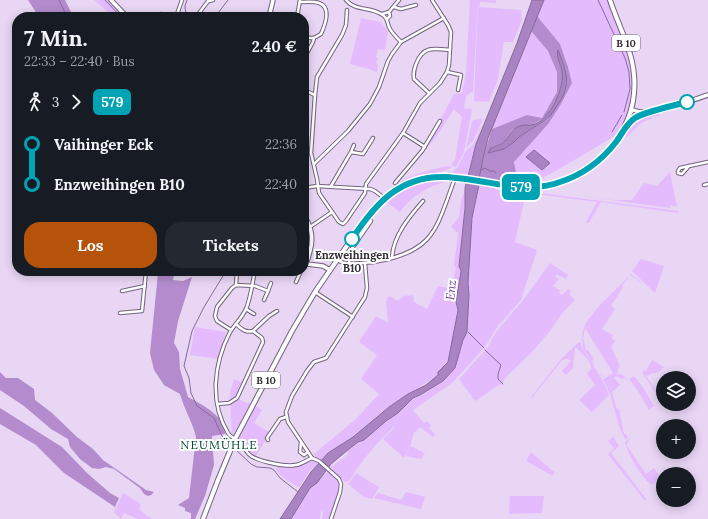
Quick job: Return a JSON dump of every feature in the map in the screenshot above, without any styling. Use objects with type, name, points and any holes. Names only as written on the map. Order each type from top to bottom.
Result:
[{"type":"main road","name":"B 10","points":[[202,519],[234,441],[285,344],[330,270],[366,219],[384,199],[399,188],[420,179],[439,177],[454,180],[464,179],[536,187],[552,185],[582,173],[597,162],[611,148],[622,132],[631,112],[634,86],[633,66],[627,44],[610,0]]},
{"type":"street","points":[[111,0],[122,12]]},
{"type":"street","points":[[178,12],[182,0]]},
{"type":"street","points":[[200,12],[209,1],[213,0]]},
{"type":"street","points":[[270,12],[273,0]]},
{"type":"street","points":[[346,0],[348,3],[358,8],[382,14],[389,12],[399,0]]},
{"type":"street","points":[[347,10],[346,25],[342,35],[319,72],[315,95],[311,153],[319,193],[338,222],[343,224],[366,193],[366,184],[403,133],[420,103],[440,83],[447,72],[451,32],[432,0]]},
{"type":"street","points":[[298,12],[300,1],[320,3],[325,7],[327,12],[321,34],[314,38],[309,38]]},
{"type":"street","points":[[394,7],[401,9],[416,5]]},
{"type":"street","points":[[387,19],[390,16],[389,12]]},
{"type":"street","points":[[382,14],[387,19],[389,27],[401,42]]},
{"type":"street","points":[[314,164],[366,111],[379,87],[392,54],[401,42],[444,18]]},
{"type":"street","points":[[309,50],[314,42],[314,38]]},
{"type":"street","points":[[429,93],[414,79],[414,70],[420,56],[424,51],[428,50],[450,50]]},
{"type":"street","points":[[447,72],[461,75],[458,90]]},
{"type":"street","points":[[309,92],[315,95]]},
{"type":"street","points":[[622,132],[634,119],[642,115],[708,95]]},
{"type":"street","points":[[631,112],[634,110],[647,113]]},
{"type":"street","points":[[631,112],[636,116],[642,115]]},
{"type":"street","points":[[395,183],[424,147],[440,121]]},
{"type":"street","points":[[403,133],[424,147]]},
{"type":"street","points":[[351,152],[363,154],[374,138]]},
{"type":"street","points":[[331,186],[354,145]]},
{"type":"street","points":[[689,166],[708,162]]},
{"type":"street","points":[[337,260],[342,263],[364,263],[392,258],[410,252],[425,242],[439,220],[454,180]]},
{"type":"street","points":[[704,185],[708,184]]},
{"type":"street","points":[[309,187],[331,186],[366,188],[373,190],[384,199]]},
{"type":"street","points":[[392,258],[396,239],[410,217],[423,201]]},
{"type":"street","points":[[309,254],[312,243],[310,227],[332,212]]},
{"type":"street","points":[[349,263],[351,250],[371,222]]},
{"type":"street","points":[[330,519],[341,487],[339,479],[319,461],[312,458],[286,417],[287,406],[302,377],[314,362],[326,358],[365,297],[364,263]]},
{"type":"street","points":[[309,264],[323,266],[330,270]]},
{"type":"street","points":[[120,313],[142,311],[146,276]]},
{"type":"street","points":[[236,285],[237,276]]},
{"type":"street","points":[[254,276],[251,296],[246,309],[232,330],[220,357],[215,392],[217,404],[229,434],[234,441],[241,443],[250,456],[269,462],[293,465],[305,462],[312,458]]},
{"type":"street","points":[[296,282],[299,276]]},
{"type":"street","points":[[264,300],[271,283]]},
{"type":"street","points":[[232,330],[217,320],[215,313],[221,302],[232,288],[236,285],[255,286],[268,291]]},
{"type":"street","points":[[122,291],[145,286]]},
{"type":"street","points":[[316,292],[353,317]]},
{"type":"street","points":[[246,309],[254,314]]},
{"type":"street","points":[[236,324],[243,330],[250,332],[254,331],[269,316],[277,311]]},
{"type":"street","points":[[217,404],[229,403],[237,398],[263,342],[262,338],[254,331]]},
{"type":"street","points":[[268,440],[267,438],[280,419],[286,417]]},
{"type":"street","points":[[302,443],[300,452],[304,455],[308,452]]},
{"type":"shaded area","points":[[28,0],[65,0],[71,12],[36,12]]},
{"type":"shaded area","points":[[94,0],[109,0],[121,12],[108,12]]},
{"type":"shaded area","points":[[470,0],[478,0],[473,91],[466,96],[464,108],[472,109],[464,152],[456,167],[451,165],[455,160],[462,117],[454,109],[428,147],[426,146],[454,94],[462,93],[466,73]]},
{"type":"shaded area","points":[[478,0],[496,0],[496,3],[480,2],[479,7],[521,10],[522,20],[513,42],[504,42],[498,79],[489,102],[474,101]]},
{"type":"shaded area","points":[[532,0],[544,0],[488,138],[484,154],[472,218],[467,332],[463,340],[455,368],[443,381],[413,398],[398,413],[331,464],[317,483],[310,488],[291,519],[280,519],[311,472],[328,453],[353,437],[389,407],[408,394],[426,385],[438,375],[438,372],[448,362],[458,310],[456,302],[461,271],[459,266],[465,208],[465,188],[476,144],[517,43]]},
{"type":"shaded area","points":[[544,0],[609,0],[629,56],[633,76],[628,115],[620,133],[554,172],[534,182],[533,172],[516,172],[514,162],[549,123],[572,83],[560,44],[537,16]]},
{"type":"shaded area","points":[[537,16],[560,44],[572,83],[549,123],[514,162],[516,172],[533,172],[533,182],[518,184],[479,179],[484,154],[492,129],[527,115],[542,118],[557,92],[557,72],[548,51],[531,31]],"holes":[[[557,56],[567,82],[548,119],[519,137],[514,142],[491,148],[505,141],[512,130],[527,125],[532,125],[546,117],[557,99],[562,84],[563,72]]]},
{"type":"shaded area","points":[[361,18],[381,22],[388,31],[385,50],[378,49],[376,57],[378,58],[376,63],[378,64],[377,72],[350,64]]},
{"type":"shaded area","points":[[531,31],[548,51],[557,72],[557,92],[542,118],[527,115],[492,129]]},
{"type":"shaded area","points":[[558,50],[566,73],[566,86],[554,111],[546,120],[519,137],[504,149],[488,153],[491,148],[505,141],[517,127],[522,125],[532,125],[539,122],[550,111],[559,95],[561,86],[562,71]]},
{"type":"shaded area","points":[[656,113],[659,114],[659,117],[651,117],[651,119],[642,123],[623,138],[635,120],[643,116]]},
{"type":"shaded area","points":[[483,119],[473,141],[466,148],[472,122],[474,120]]},
{"type":"shaded area","points":[[481,126],[467,175],[464,177],[453,174],[453,171],[457,168],[466,151],[474,144]]},
{"type":"shaded area","points":[[534,150],[550,163],[542,170],[526,157]]},
{"type":"shaded area","points":[[448,166],[452,167],[441,172],[414,179],[392,189],[398,183],[411,176]]},
{"type":"shaded area","points":[[670,172],[677,207],[670,205],[670,208],[544,191],[613,200],[632,200],[644,183],[657,186]]},
{"type":"shaded area","points":[[440,179],[452,179],[452,181],[437,184],[423,191],[410,201],[400,212],[385,201],[403,188],[410,185]]},
{"type":"shaded area","points":[[479,185],[494,187],[496,190],[525,197],[515,242],[537,250],[521,300],[498,326],[485,347],[452,383],[413,410],[424,423],[427,421],[431,426],[429,428],[435,434],[433,437],[420,427],[414,433],[410,446],[425,453],[421,459],[406,456],[409,448],[404,458],[383,439],[395,427],[394,426],[370,452],[349,481],[345,482],[330,468],[347,455],[349,449],[358,442],[364,440],[413,399],[439,384],[455,368],[463,340],[467,332],[470,234]]},
{"type":"shaded area","points":[[465,190],[465,208],[459,266],[460,271],[456,303],[457,310],[448,362],[444,364],[443,368],[438,372],[438,375],[388,407],[353,436],[328,453],[320,461],[315,457],[315,455],[313,455],[356,419],[379,394],[361,379],[377,355],[359,342],[376,316],[388,323],[386,301],[389,296],[398,301],[405,295],[413,295],[414,302],[427,309],[439,286],[451,289],[456,267],[454,266],[458,233],[451,227],[459,217],[461,201]]},
{"type":"shaded area","points":[[525,191],[678,211],[678,213],[601,202],[589,223],[586,222],[597,202],[534,195]]},
{"type":"shaded area","points":[[641,259],[664,266],[655,293],[632,271]]},
{"type":"shaded area","points":[[550,263],[568,275],[566,279],[556,274],[555,277],[559,279],[553,286],[560,290],[559,293],[562,295],[568,289],[572,291],[569,294],[575,300],[563,312],[550,331],[532,352],[505,378],[502,385],[500,384],[475,401],[459,379],[487,348],[496,332],[524,299]]},
{"type":"shaded area","points":[[631,274],[646,286],[630,275]]},
{"type":"shaded area","points":[[630,275],[611,306],[615,309],[602,329],[613,335],[612,339],[615,341],[611,347],[620,366],[618,373],[606,376],[613,373],[585,328],[583,339],[586,350],[588,350],[594,359],[592,360],[594,366],[583,348],[582,335],[585,324],[599,306]]},
{"type":"shaded area","points":[[158,276],[174,276],[173,280],[183,281],[192,277],[178,321],[174,343],[179,352],[180,369],[188,397],[206,407],[217,416],[224,427],[225,434],[212,436],[214,465],[205,496],[195,519],[191,519],[191,513],[185,511],[185,508],[178,505],[189,498],[196,437],[195,432],[180,394],[164,385],[154,370],[150,353]]},
{"type":"shaded area","points":[[195,327],[226,332],[218,359],[190,355]]},
{"type":"shaded area","points":[[579,342],[602,379],[609,395],[592,412],[579,400],[595,385],[587,374],[591,369],[590,363],[575,347],[573,368],[566,375],[562,371],[571,361],[568,359],[562,360],[531,399],[561,359]]},
{"type":"shaded area","points":[[652,360],[664,367],[660,371],[656,371],[656,372],[646,376],[656,391],[656,393],[642,372],[645,370],[646,371]]},
{"type":"shaded area","points":[[0,372],[6,378],[18,378],[34,389],[35,400],[93,449],[103,460],[146,490],[154,492],[148,496],[144,494],[140,488],[114,469],[106,467],[99,469],[92,468],[80,459],[70,447],[68,439],[51,429],[24,406],[0,390]]},
{"type":"shaded area","points":[[613,374],[621,374],[629,381],[616,376],[614,378],[620,385],[612,392],[616,407],[619,410],[624,434],[626,434],[628,438],[625,439],[619,426],[610,394],[603,379]]},
{"type":"shaded area","points":[[634,376],[654,406],[649,410],[629,379]]},
{"type":"shaded area","points":[[234,379],[244,383],[238,397],[240,400],[251,404],[232,440],[230,392]]},
{"type":"shaded area","points":[[254,405],[262,410],[254,423],[269,432],[255,458],[248,453],[238,437]]},
{"type":"shaded area","points":[[0,408],[62,447],[87,473],[110,493],[119,498],[115,507],[64,473],[36,445],[0,424]]},
{"type":"shaded area","points":[[613,437],[619,446],[611,453],[646,499],[645,501],[608,454],[614,448],[608,441]]},
{"type":"shaded area","points":[[630,438],[627,446],[646,474],[654,468],[656,471],[656,482],[652,485],[644,478],[636,466],[625,442]]},
{"type":"shaded area","points":[[531,452],[554,472],[553,476],[526,461]]},
{"type":"shaded area","points":[[311,460],[318,463],[309,472],[299,487],[286,480],[276,469],[278,466],[295,466]]},
{"type":"shaded area","points":[[328,471],[337,479],[340,486],[331,519],[322,519],[323,512],[321,511],[320,519],[291,519],[310,488]]},
{"type":"shaded area","points":[[356,473],[379,487],[372,499],[364,497],[348,484]]},
{"type":"shaded area","points":[[406,492],[425,497],[421,509],[374,498],[378,493],[401,500]]},
{"type":"shaded area","points":[[123,493],[141,504],[139,509],[153,519],[138,519],[124,513],[121,519],[114,512]]},
{"type":"shaded area","points":[[510,496],[544,496],[542,513],[509,514]]},
{"type":"waterway","points":[[59,0],[65,12]]},
{"type":"waterway","points":[[105,0],[116,12]]},
{"type":"waterway","points":[[186,12],[185,6],[187,0]]},
{"type":"waterway","points":[[219,12],[228,0]]},
{"type":"waterway","points":[[598,0],[625,58],[629,72],[630,89],[624,112]]},
{"type":"waterway","points":[[612,132],[622,115]]},
{"type":"waterway","points":[[481,170],[485,168],[496,173]]},
{"type":"waterway","points":[[223,276],[204,307],[192,331],[184,366],[189,378],[191,393],[197,406],[214,418],[222,436],[231,446]]},
{"type":"waterway","points":[[468,332],[484,348]]},
{"type":"waterway","points":[[485,350],[501,365],[498,379],[503,384]]},
{"type":"waterway","points":[[234,448],[251,464],[257,467],[270,468],[274,470],[280,478],[298,492]]},
{"type":"bus line","name":"579","points":[[352,239],[380,202],[395,190],[408,183],[434,177],[450,177],[520,186],[536,187],[552,185],[576,176],[593,165],[608,151],[623,130],[636,118],[647,113],[687,102]]},
{"type":"place","name":"Enzweihingen B10","points":[[352,239]]},
{"type":"district","name":"NEUMÜHLE","points":[[219,445]]},
{"type":"water label","name":"Enz","points":[[451,290]]}]
